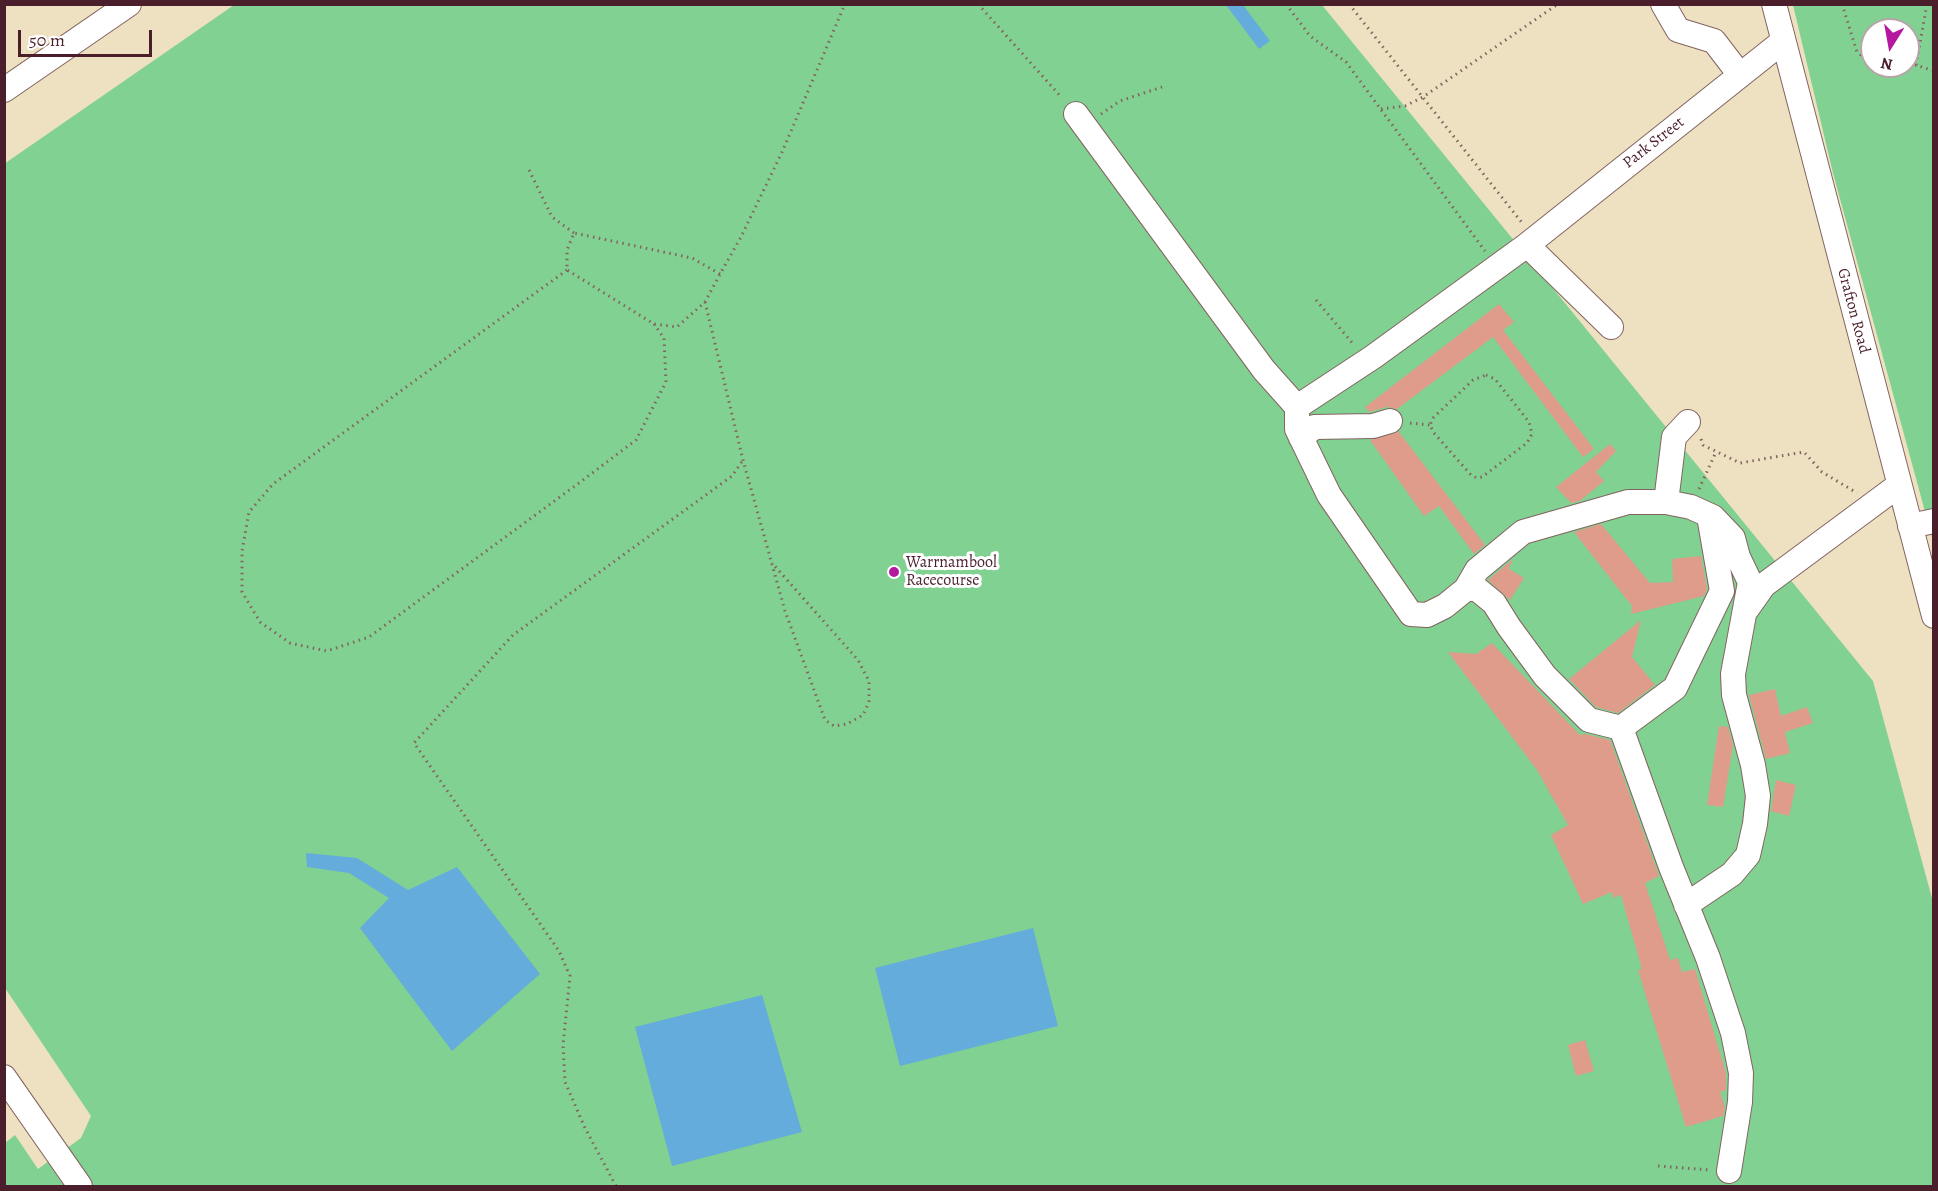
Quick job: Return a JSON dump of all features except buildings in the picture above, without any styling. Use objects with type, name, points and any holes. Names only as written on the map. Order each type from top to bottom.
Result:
[{"type":"street","points":[[4,90],[129,4]]},
{"type":"street","points":[[1663,4],[1678,30],[1714,41],[1740,75]]},
{"type":"street","name":"Grafton Road","points":[[1774,4],[1782,42],[1934,616]]},
{"type":"street","name":"Park Street","points":[[1298,407],[1373,357],[1530,242],[1782,42]]},
{"type":"street","points":[[1076,114],[1264,370],[1298,407],[1297,429],[1329,495],[1412,614],[1428,615],[1445,606],[1466,589],[1477,570],[1523,532],[1628,502],[1666,502],[1700,511],[1733,538],[1738,557],[1750,582],[1747,609],[1733,674],[1734,695],[1754,765],[1758,796],[1755,824],[1748,855],[1732,874],[1686,904]]},
{"type":"street","points":[[1530,242],[1611,327]]},
{"type":"street","points":[[1301,438],[1314,427],[1373,426],[1390,421]]},
{"type":"street","points":[[1666,502],[1674,437],[1688,422]]},
{"type":"street","points":[[1747,609],[1764,585],[1899,485]]},
{"type":"street","points":[[1621,728],[1675,688],[1722,591],[1700,511]]},
{"type":"street","points":[[1910,526],[1934,521]]},
{"type":"street","points":[[1738,557],[1753,569],[1779,574]]},
{"type":"street","points":[[1466,589],[1477,589],[1494,603],[1545,676],[1589,720],[1621,728]]},
{"type":"street","points":[[1621,728],[1733,1033],[1741,1073],[1740,1102],[1729,1171]]},
{"type":"street","points":[[4,1077],[80,1186]]},
{"type":"path","points":[[654,324],[677,327],[705,302],[783,150],[845,4]]},
{"type":"path","points":[[978,4],[1076,114],[1103,114],[1120,101],[1162,87]]},
{"type":"path","points":[[1286,4],[1310,36],[1346,62],[1496,267]]},
{"type":"path","points":[[1348,4],[1423,97],[1530,242]]},
{"type":"path","points":[[1381,110],[1405,106],[1423,97],[1558,4]]},
{"type":"path","points":[[1842,4],[1857,52],[1860,54]]},
{"type":"path","points":[[1920,43],[1927,4]]},
{"type":"path","points":[[529,170],[552,217],[574,233],[692,258],[720,274]]},
{"type":"path","points":[[567,270],[567,250],[574,233]]},
{"type":"path","points":[[567,270],[654,324],[664,338],[666,382],[636,440],[369,637],[327,651],[290,643],[260,622],[242,592],[242,551],[249,512],[273,484],[567,270]]},
{"type":"path","points":[[1316,300],[1351,343],[1373,357]]},
{"type":"path","points":[[705,302],[743,460],[772,563],[800,656],[825,720],[834,726],[848,724],[863,716],[869,702],[869,681],[858,660],[772,563]]},
{"type":"path","points":[[1486,375],[1495,379],[1529,422],[1532,434],[1527,443],[1482,477],[1471,476],[1434,433],[1430,424],[1433,418],[1473,380],[1486,375]]},
{"type":"path","points":[[1688,422],[1697,426],[1703,445],[1740,463],[1804,452],[1822,472],[1874,503]]},
{"type":"path","points":[[1700,511],[1716,452]]},
{"type":"path","points":[[615,1186],[585,1128],[566,1082],[563,1045],[570,976],[560,951],[414,743],[513,635],[732,476],[743,460]]},
{"type":"path","points":[[1658,1166],[1729,1171]]},
{"type":"green space","name":"Warrnambool Racecourse","points":[[234,5],[1322,5],[1873,681],[1933,902],[1933,1186],[5,1186],[5,1143],[15,1135],[38,1169],[81,1138],[91,1116],[5,988],[4,164]]},
{"type":"green space","points":[[1793,5],[1933,5],[1933,541],[1833,173]]},
{"type":"water","points":[[1226,5],[1243,5],[1270,41],[1259,49]]},
{"type":"water","points":[[306,853],[357,858],[408,890],[457,867],[540,974],[452,1051],[360,928],[389,898],[349,873],[307,867]]},
{"type":"water","points":[[1033,928],[1058,1026],[900,1066],[875,968]]},
{"type":"water","points":[[762,995],[802,1132],[672,1166],[635,1027]]},
{"type":"place","name":"Warrnambool Racecourse","points":[[894,572]]}]
